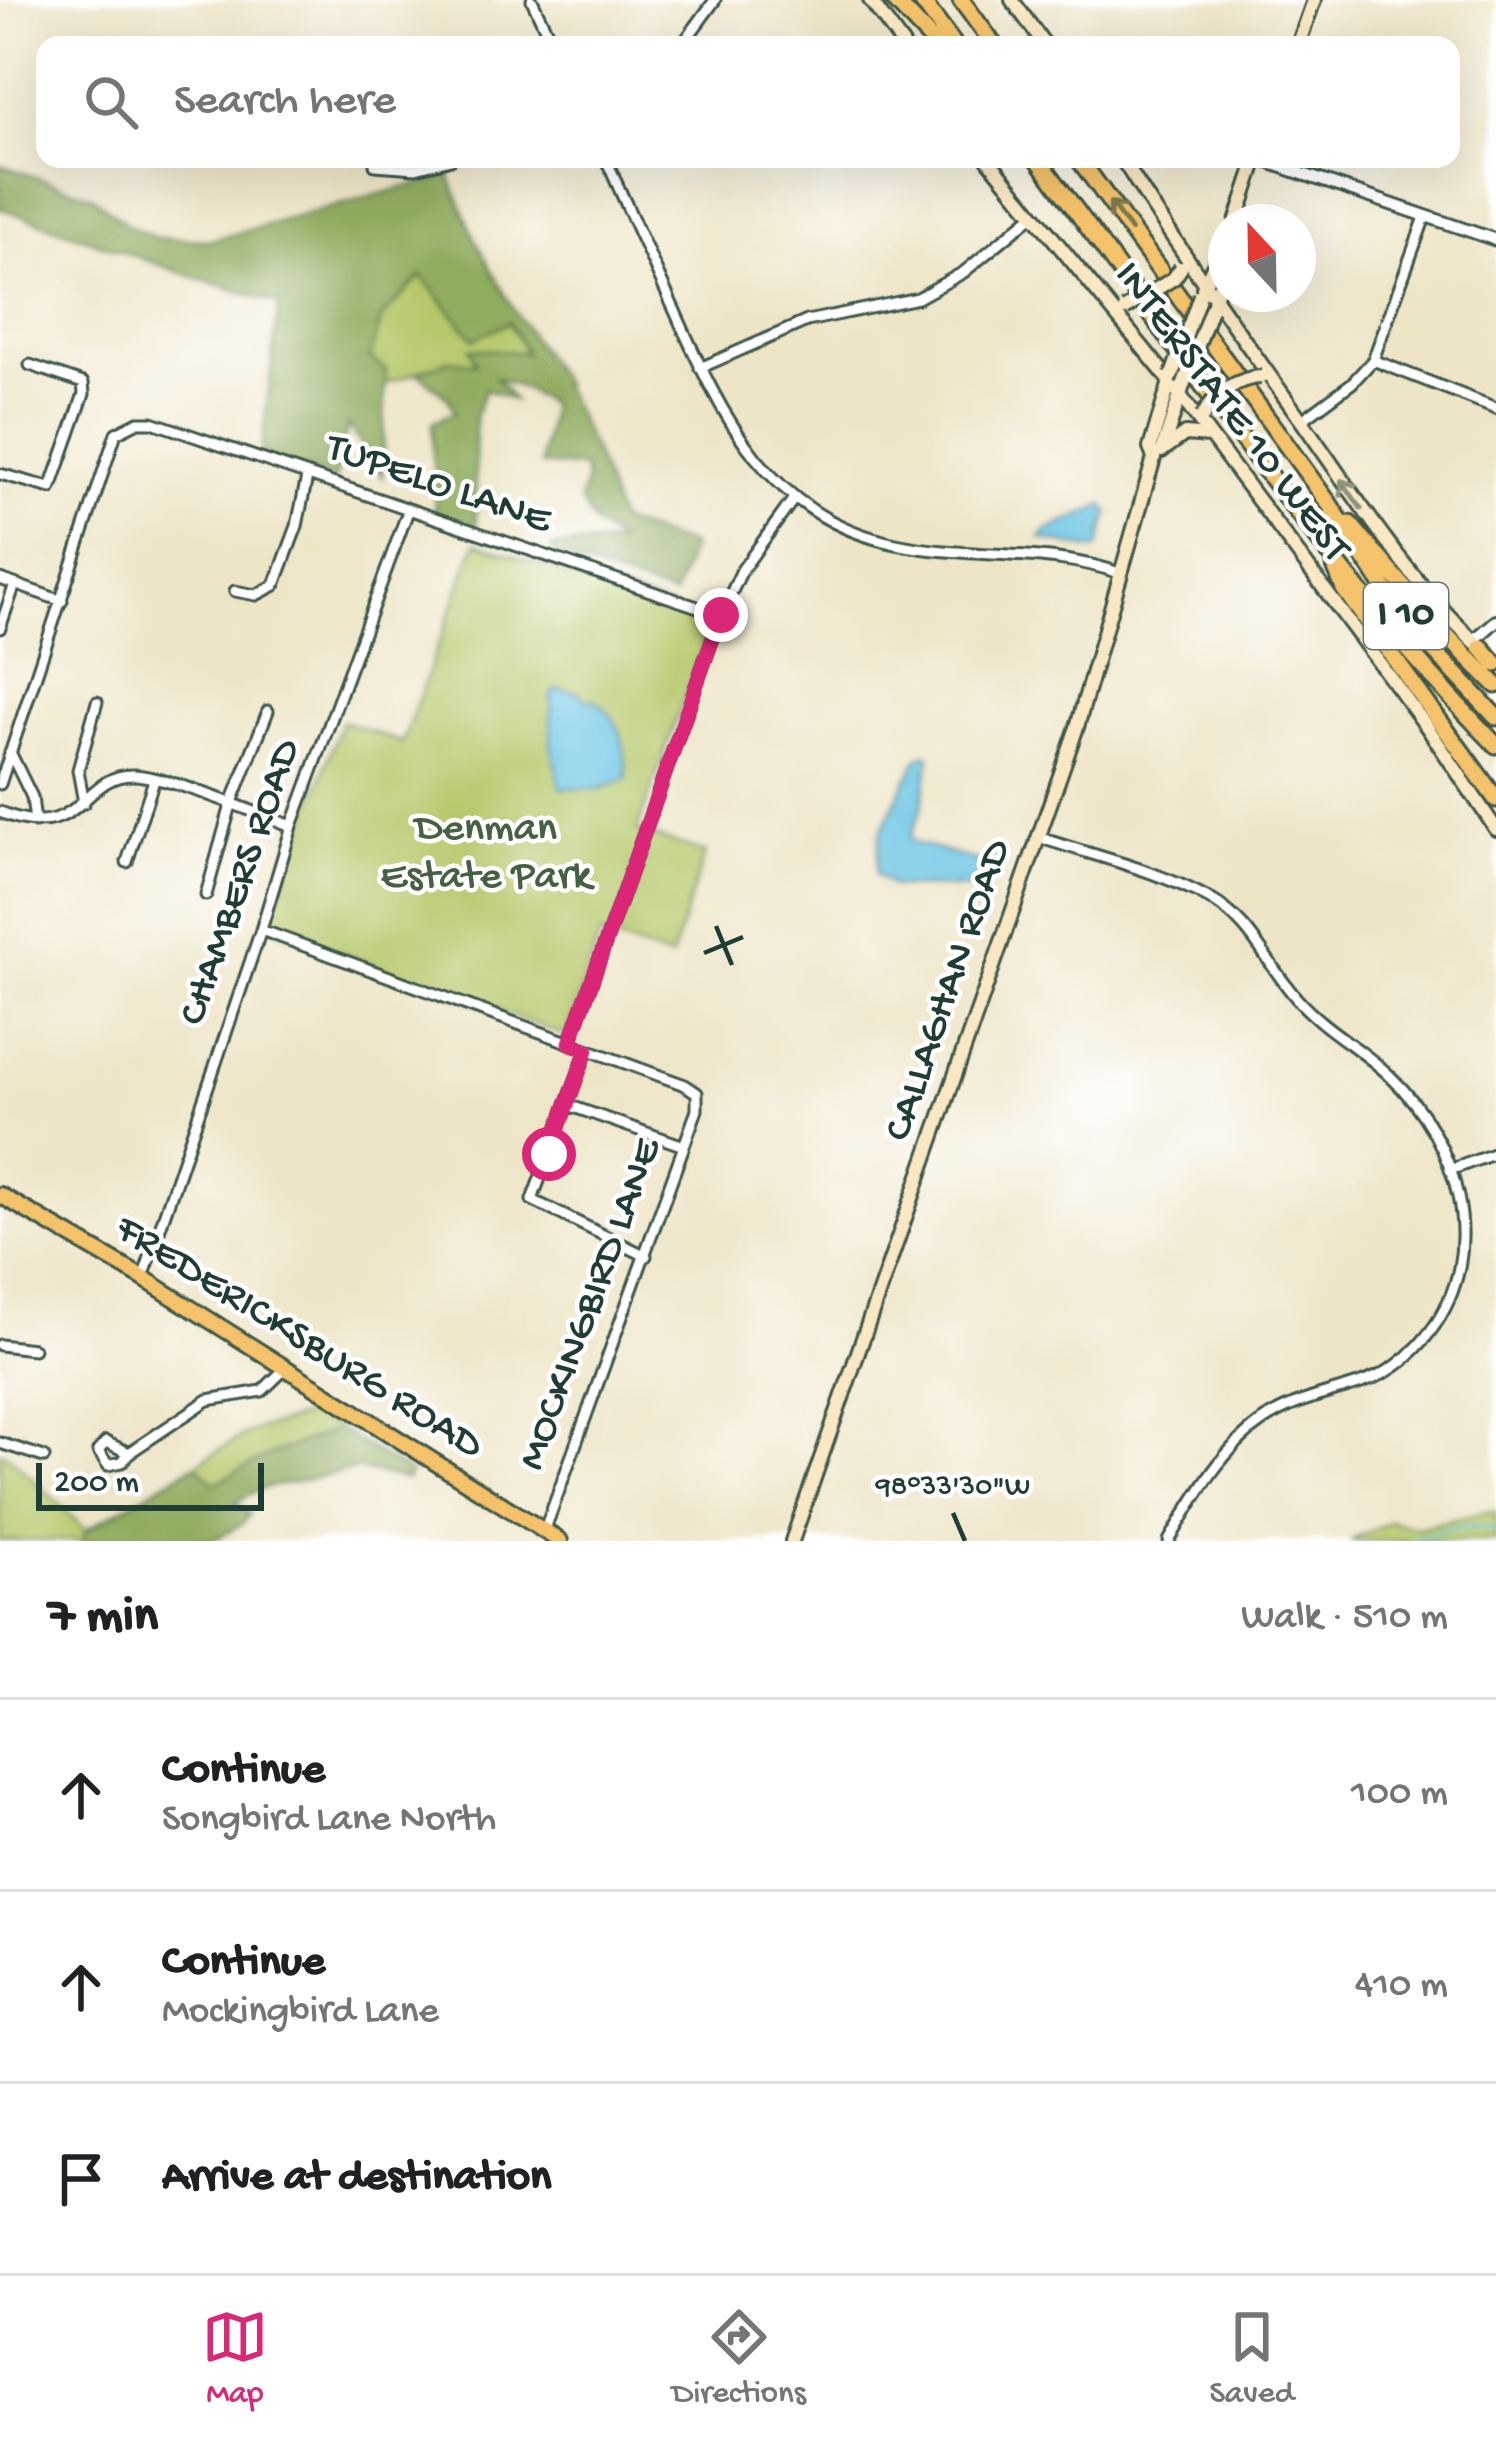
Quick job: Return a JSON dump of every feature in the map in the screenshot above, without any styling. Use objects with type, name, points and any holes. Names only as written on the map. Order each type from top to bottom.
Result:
[{"type":"highway","points":[[894,0],[928,36]]},
{"type":"highway","points":[[921,0],[947,36]]},
{"type":"highway","points":[[964,0],[988,36]]},
{"type":"highway","name":"I 10","points":[[1045,168],[1329,552],[1495,744]]},
{"type":"highway","name":"I 10","points":[[1085,168],[1330,505],[1384,589],[1496,717]]},
{"type":"highway","points":[[1330,505],[1496,685]]},
{"type":"highway","points":[[1329,552],[1344,589],[1496,799]]},
{"type":"highway","points":[[1477,644],[1496,662]]},
{"type":"main road","points":[[870,0],[896,36]]},
{"type":"main road","points":[[1012,0],[1039,36]]},
{"type":"main road","points":[[1301,36],[1314,0]]},
{"type":"main road","name":"INTERSTATE 10 WEST","points":[[995,168],[1176,385],[1427,727],[1496,829]]},
{"type":"main road","name":"INTERSTATE 10 WEST","points":[[1127,168],[1207,298],[1388,545],[1477,644]]},
{"type":"main road","points":[[1242,204],[1255,168]]},
{"type":"main road","points":[[1108,304],[1125,309],[1174,278],[1182,259],[1203,262],[1208,257]]},
{"type":"main road","name":"CALLAGHAN ROAD","points":[[792,1541],[1077,728],[1158,454],[1150,448],[1208,294]]},
{"type":"main road","points":[[1158,454],[1185,434],[1206,427],[1210,403],[1241,381],[1267,379]]},
{"type":"main road","name":"FREDERICKSBURG ROAD","points":[[0,1195],[143,1278],[560,1541]]},
{"type":"street","points":[[532,0],[549,36]]},
{"type":"street","points":[[689,36],[715,0]]},
{"type":"street","points":[[610,168],[700,368],[735,434],[795,497],[842,527],[893,544],[1063,559],[1122,574]]},
{"type":"street","points":[[1284,168],[1496,240]]},
{"type":"street","points":[[700,368],[807,321],[883,308],[939,288],[1033,215]]},
{"type":"street","points":[[1301,421],[1352,383],[1373,360],[1426,217]]},
{"type":"street","points":[[1373,360],[1496,408]]},
{"type":"street","points":[[0,474],[51,488],[84,394],[83,383],[30,365]]},
{"type":"street","name":"TUPELO LANE","points":[[62,601],[116,433],[152,422],[721,615]]},
{"type":"street","points":[[235,591],[256,595],[275,585],[297,526],[307,477]]},
{"type":"street","points":[[570,1043],[721,615],[742,570],[795,497]]},
{"type":"street","name":"CHAMBERS ROAD","points":[[143,1278],[292,826],[408,511]]},
{"type":"street","points":[[0,579],[62,601],[0,784]]},
{"type":"street","points":[[0,628],[15,584]]},
{"type":"street","points":[[1477,644],[1496,621]]},
{"type":"street","points":[[84,803],[78,770],[97,702]]},
{"type":"street","points":[[206,895],[231,805],[268,712]]},
{"type":"street","points":[[10,752],[32,797],[34,822]]},
{"type":"street","points":[[0,812],[34,822],[57,819],[123,776],[154,780],[292,826]]},
{"type":"street","points":[[127,862],[154,780]]},
{"type":"street","points":[[1038,837],[1181,886],[1233,914],[1298,1000],[1403,1090],[1431,1130],[1450,1170],[1463,1219],[1462,1253],[1448,1303],[1430,1333],[1406,1358],[1377,1377],[1283,1409],[1255,1426],[1232,1446],[1169,1541]]},
{"type":"street","points":[[261,930],[587,1050],[532,1200],[646,1256]]},
{"type":"street","name":"MOCKINGBIRD LANE","points":[[544,1532],[699,1100],[686,1084],[587,1050]]},
{"type":"street","points":[[568,1105],[684,1146]]},
{"type":"street","points":[[1450,1170],[1496,1153]]},
{"type":"street","points":[[0,1345],[33,1348]]},
{"type":"street","points":[[129,1453],[208,1400],[262,1391],[286,1368]]},
{"type":"street","points":[[0,1444],[44,1457]]},
{"type":"green space","points":[[0,165],[91,195],[128,225],[156,238],[212,240],[449,175],[476,241],[559,378],[620,522],[692,546],[674,596],[555,556],[553,547],[619,543],[594,524],[580,500],[586,479],[583,467],[541,465],[549,404],[496,378],[513,400],[485,389],[475,417],[476,528],[435,514],[432,423],[454,412],[448,398],[417,372],[450,360],[476,364],[470,348],[526,353],[509,322],[474,339],[421,276],[382,317],[370,358],[386,370],[382,476],[348,425],[335,480],[261,454],[279,303],[0,208]]},
{"type":"green space","points":[[421,276],[474,338],[508,322],[527,353],[471,349],[477,364],[449,360],[383,385],[385,370],[369,358],[382,317]]},
{"type":"green space","name":"Denman Estate Park","points":[[476,543],[711,621],[637,831],[705,853],[671,958],[600,935],[566,1036],[272,927],[269,921],[342,721],[402,743]]},
{"type":"green space","points":[[313,1414],[369,1448],[298,1468],[162,1541],[0,1541],[0,1452],[86,1530],[251,1431]]},
{"type":"green space","points":[[337,1429],[410,1473],[406,1480],[359,1469],[259,1489],[235,1503],[250,1514],[242,1524],[212,1541],[81,1541],[86,1531],[196,1464],[215,1483],[269,1455]]},
{"type":"green space","points":[[1496,1512],[1496,1541],[1350,1541],[1391,1521],[1418,1528]]},
{"type":"water","points":[[1104,505],[1109,513],[1099,547],[1093,550],[1041,538],[1046,531]]},
{"type":"water","points":[[558,689],[579,692],[587,701],[594,699],[611,715],[624,744],[627,779],[600,789],[561,788],[551,744],[551,694]]},
{"type":"water","points":[[930,757],[922,808],[910,837],[915,843],[979,862],[995,851],[977,888],[893,887],[876,874],[880,834],[917,759]]},
{"type":"waterway","points":[[1411,1541],[1453,1528],[1496,1530]]},
{"type":"route","points":[[549,1154],[587,1050],[570,1043],[721,615]]}]
